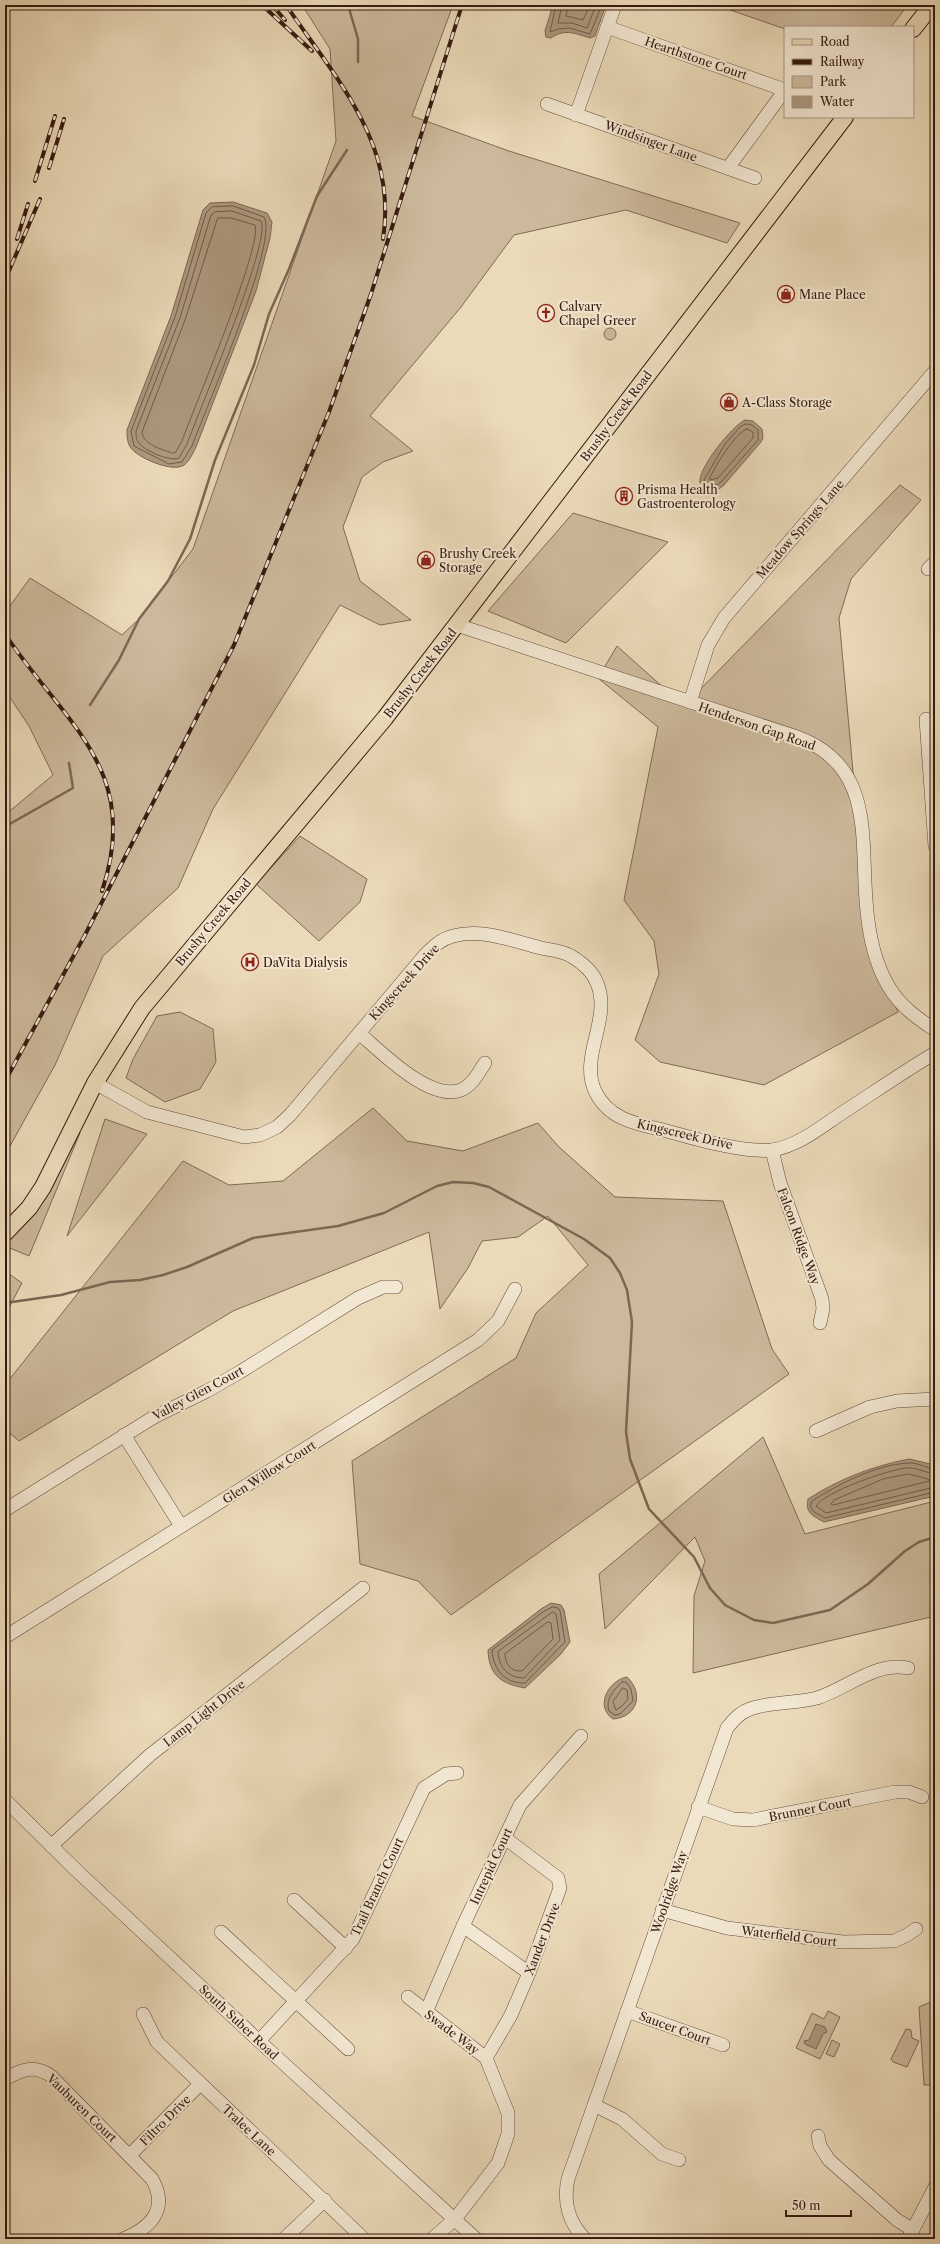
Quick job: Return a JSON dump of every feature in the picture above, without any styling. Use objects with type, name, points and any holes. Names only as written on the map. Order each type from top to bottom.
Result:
[{"type":"main road","points":[[914,28],[932,5]]},
{"type":"main road","name":"Brushy Creek Road","points":[[5,1233],[28,1208],[43,1187],[95,1083],[142,1008],[204,932],[344,767],[457,625],[844,118]]},
{"type":"street","points":[[576,115],[614,8]]},
{"type":"street","name":"Hearthstone Court","points":[[607,27],[784,90]]},
{"type":"street","points":[[728,168],[784,91]]},
{"type":"street","name":"Windsinger Lane","points":[[546,104],[755,178]]},
{"type":"street","name":"Meadow Springs Lane","points":[[690,702],[708,645],[724,618],[935,371]]},
{"type":"street","name":"Henderson Gap Road","points":[[457,625],[807,741],[826,751],[840,765],[857,797],[863,825],[866,899],[871,941],[877,960],[889,989],[913,1015],[935,1030]]},
{"type":"street","points":[[926,720],[935,846]]},
{"type":"street","name":"Kingscreek Drive","points":[[95,1083],[148,1112],[226,1133],[244,1136],[260,1135],[277,1127],[290,1115],[425,955],[438,942],[453,936],[470,933],[490,935],[570,955],[591,973],[597,982],[602,999],[598,1031],[590,1061],[590,1078],[604,1106],[618,1117],[654,1128],[728,1145],[772,1150],[795,1143],[935,1053]]},
{"type":"street","points":[[359,1033],[422,1085],[446,1092],[460,1090],[473,1082],[485,1063]]},
{"type":"street","name":"Falcon Ridge Way","points":[[772,1150],[780,1183],[822,1299],[823,1309],[820,1323]]},
{"type":"street","name":"Valley Glen Court","points":[[5,1510],[154,1416],[207,1391],[240,1372],[358,1298],[382,1287],[396,1287]]},
{"type":"street","name":"Glen Willow Court","points":[[5,1637],[478,1340],[498,1321],[515,1289]]},
{"type":"street","points":[[816,1431],[870,1407],[897,1401],[935,1399]]},
{"type":"street","points":[[124,1435],[181,1526]]},
{"type":"street","name":"Lamp Light Drive","points":[[51,1846],[150,1755],[363,1588]]},
{"type":"street","name":"Woolridge Way","points":[[585,2239],[571,2219],[566,2196],[566,2187],[723,1736],[731,1723],[744,1712],[758,1706],[818,1697],[884,1668],[898,1666],[908,1668]]},
{"type":"street","name":"Intrepid Court","points":[[426,2012],[463,1926],[520,1805],[581,1736]]},
{"type":"street","name":"Trail Branch Court","points":[[259,2041],[346,1948],[358,1932],[419,1794],[431,1782],[446,1774],[457,1773]]},
{"type":"street","name":"Brunner Court","points":[[698,1807],[733,1818],[753,1820],[895,1792],[909,1792],[922,1797]]},
{"type":"street","name":"South Suber Road","points":[[5,1800],[51,1846],[259,2041],[476,2239]]},
{"type":"street","name":"Xander Drive","points":[[486,2058],[511,2015],[560,1892],[560,1883],[552,1873],[505,1838]]},
{"type":"street","points":[[294,1900],[346,1948]]},
{"type":"street","name":"Waterfield Court","points":[[662,1910],[727,1928],[843,1942],[894,1941],[916,1929]]},
{"type":"street","points":[[463,1926],[529,1973]]},
{"type":"street","points":[[221,1932],[348,2049]]},
{"type":"street","name":"Swade Way","points":[[408,1997],[486,2058],[508,2112],[508,2134],[498,2162],[455,2219],[432,2239]]},
{"type":"street","name":"Saucer Court","points":[[628,2011],[724,2045]]},
{"type":"street","name":"Tralee Lane","points":[[143,2014],[157,2042],[325,2200],[364,2239]]},
{"type":"street","name":"Vauburen Court","points":[[7,2078],[25,2069],[43,2070],[51,2076],[130,2155],[155,2184],[157,2208],[153,2220],[146,2228],[123,2239]]},
{"type":"street","name":"Filtro Drive","points":[[130,2155],[200,2084]]},
{"type":"street","points":[[594,2105],[622,2118],[662,2154],[679,2160]]},
{"type":"street","points":[[818,2136],[820,2146],[829,2160],[897,2220],[911,2235],[935,2187]]},
{"type":"street","points":[[284,2239],[325,2200]]},
{"type":"green space","points":[[302,5],[453,5],[412,116],[509,151],[740,223],[727,243],[626,210],[514,235],[461,307],[370,416],[413,451],[383,462],[362,477],[343,527],[360,581],[411,620],[380,625],[340,605],[213,809],[178,888],[103,956],[55,1065],[5,1155],[5,815],[53,775],[29,726],[5,690],[5,613],[30,578],[122,635],[139,619],[193,549],[336,141],[330,49]]},
{"type":"green space","points":[[716,5],[908,5],[892,26],[784,26],[784,29]]},
{"type":"green space","points":[[608,328],[612,328],[616,334],[612,340],[608,340],[604,336],[604,332]]},
{"type":"green space","points":[[900,485],[921,500],[851,579],[839,618],[868,935],[898,1012],[764,1085],[660,1062],[635,1040],[659,974],[654,941],[624,900],[658,727],[598,678],[617,646],[684,706]]},
{"type":"green space","points":[[573,513],[668,542],[566,643],[488,611]]},
{"type":"green space","points":[[300,836],[367,879],[360,902],[319,941],[256,884]]},
{"type":"green space","points":[[180,1012],[213,1029],[216,1062],[200,1089],[165,1102],[126,1078],[133,1059],[157,1016]]},
{"type":"green space","points":[[373,1108],[407,1141],[463,1151],[538,1123],[558,1146],[615,1197],[723,1201],[772,1349],[789,1374],[451,1615],[418,1581],[360,1564],[352,1461],[516,1358],[536,1313],[588,1265],[548,1216],[518,1237],[482,1241],[468,1268],[440,1309],[429,1232],[233,1311],[19,1441],[5,1429],[5,1385],[183,1161],[229,1185],[283,1181]]},
{"type":"green space","points":[[105,1119],[147,1134],[67,1236]]},
{"type":"green space","points":[[80,1133],[29,1256],[5,1246],[5,1243],[35,1212]]},
{"type":"green space","points":[[5,1271],[22,1283],[5,1315]]},
{"type":"green space","points":[[763,1437],[805,1534],[935,1501],[935,1616],[693,1673],[694,1596],[705,1561],[695,1537],[605,1629],[599,1574]]},
{"type":"green space","points":[[935,2000],[935,2085],[924,2085],[919,2007]]},
{"type":"green space","points":[[828,2011],[840,2017],[820,2059],[796,2048],[812,2013],[824,2019]]},
{"type":"green space","points":[[906,2029],[911,2030],[912,2038],[919,2041],[907,2067],[893,2062],[891,2059]]},
{"type":"green space","points":[[832,2040],[840,2044],[834,2057],[826,2054]]},
{"type":"water","points":[[553,5],[606,5],[595,36],[590,38],[570,33],[561,33],[551,38],[546,37],[545,31]]},
{"type":"water","points":[[233,202],[267,213],[272,222],[270,238],[256,291],[196,447],[186,464],[179,467],[164,466],[148,460],[135,452],[129,444],[127,430],[171,316],[203,210],[210,203]]},
{"type":"water","points":[[745,420],[753,421],[762,429],[763,438],[761,442],[724,485],[719,489],[707,489],[700,483],[704,468],[725,438],[732,430]]},
{"type":"water","points":[[909,1459],[935,1465],[935,1496],[824,1522],[813,1516],[809,1511],[807,1504],[808,1499],[832,1485],[869,1469]]},
{"type":"water","points":[[551,1603],[561,1605],[564,1610],[570,1642],[561,1654],[525,1688],[503,1681],[494,1672],[491,1666],[488,1650]]},
{"type":"water","points":[[627,1677],[636,1690],[636,1703],[628,1714],[613,1719],[607,1714],[605,1707],[604,1701],[606,1694],[615,1683],[620,1679]]},
{"type":"water","points":[[816,2024],[825,2027],[827,2032],[823,2034],[816,2049],[805,2044],[804,2041],[809,2040]]},
{"type":"waterway","points":[[348,5],[358,39],[358,62]]},
{"type":"waterway","points":[[90,705],[119,660],[139,619],[168,581],[190,539],[215,460],[254,365],[269,314],[289,269],[317,196],[347,150]]},
{"type":"waterway","points":[[5,829],[8,825],[73,788],[69,763]]},
{"type":"waterway","points":[[5,1303],[61,1295],[110,1282],[140,1280],[163,1275],[187,1267],[253,1238],[338,1226],[384,1213],[437,1186],[453,1182],[473,1183],[489,1187],[584,1239],[610,1258],[620,1273],[627,1290],[632,1322],[626,1432],[630,1459],[649,1509],[694,1557],[710,1588],[725,1605],[754,1620],[773,1623],[830,1610],[868,1584],[905,1551],[919,1542],[935,1537]]},
{"type":"railway","points":[[262,5],[312,51]]},
{"type":"railway","points":[[272,5],[285,20]]},
{"type":"railway","points":[[286,5],[343,87],[359,114],[372,143],[381,173],[385,205],[383,239]]},
{"type":"railway","points":[[5,1081],[85,935],[234,645],[329,412],[371,294],[462,5]]},
{"type":"railway","points":[[35,181],[55,116]]},
{"type":"railway","points":[[49,168],[64,119]]},
{"type":"railway","points":[[5,280],[40,199]]},
{"type":"railway","points":[[17,239],[28,204]]},
{"type":"railway","points":[[5,634],[91,750],[105,780],[112,812],[112,849],[102,891]]},
{"type":"place","name":"Mane Place","points":[[786,294]]},
{"type":"place","name":"Calvary Chapel Greer","points":[[546,313]]},
{"type":"place","name":"A-Class Storage","points":[[729,402]]},
{"type":"place","name":"Prisma Health Gastroenterology","points":[[624,496]]},
{"type":"place","name":"Brushy Creek Storage","points":[[426,560]]},
{"type":"place","name":"DaVita Dialysis","points":[[250,962]]}]
